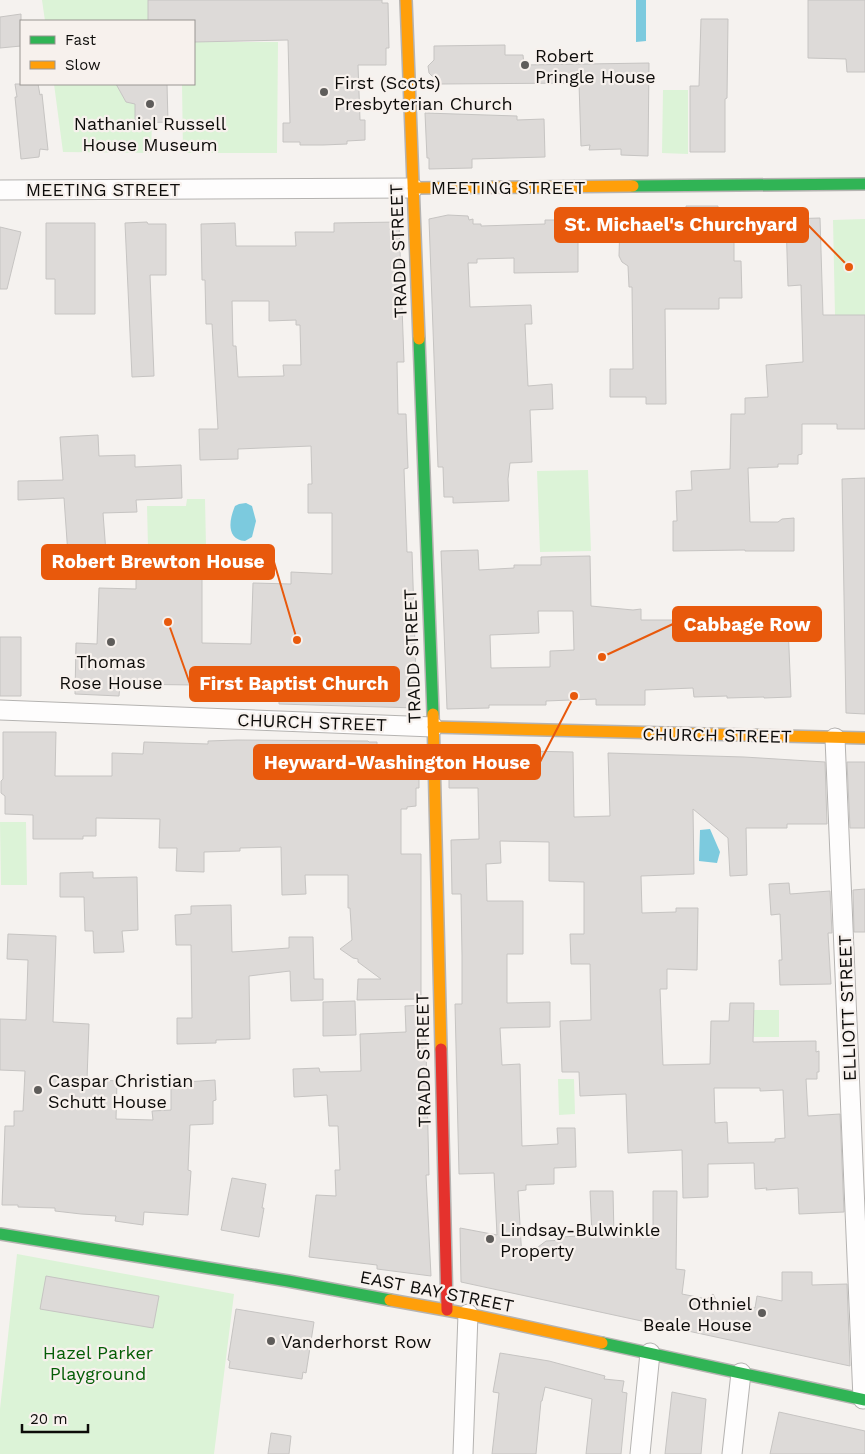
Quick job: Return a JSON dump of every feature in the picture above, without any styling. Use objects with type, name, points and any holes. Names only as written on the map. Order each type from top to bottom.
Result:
[{"type":"street","name":"TRADD STREET","points":[[406,0],[432,727],[447,1310]]},
{"type":"street","name":"MEETING STREET","points":[[0,190],[865,184]]},
{"type":"street","name":"CHURCH STREET","points":[[0,710],[432,727],[865,738]]},
{"type":"street","name":"ELLIOTT STREET","points":[[835,738],[864,1399]]},
{"type":"street","name":"EAST BAY STREET","points":[[0,1234],[288,1281],[468,1314],[864,1399]]},
{"type":"street","points":[[462,1454],[468,1314]]},
{"type":"street","points":[[640,1454],[650,1353]]},
{"type":"street","points":[[732,1454],[741,1373]]},
{"type":"green space","points":[[42,0],[148,0],[148,20],[45,20]]},
{"type":"green space","points":[[195,42],[278,42],[277,153],[183,153],[182,85],[195,85]]},
{"type":"green space","points":[[54,85],[122,85],[119,90],[126,102],[135,104],[152,122],[151,153],[63,152]]},
{"type":"green space","points":[[663,90],[688,90],[688,154],[662,153]]},
{"type":"green space","points":[[865,219],[865,315],[835,315],[833,220]]},
{"type":"green space","points":[[588,470],[591,551],[540,552],[537,471]]},
{"type":"green space","points":[[187,499],[205,499],[206,546],[148,547],[147,506],[186,506]]},
{"type":"green space","points":[[0,822],[26,822],[27,885],[1,885]]},
{"type":"green space","points":[[754,1010],[779,1010],[779,1037],[754,1037]]},
{"type":"green space","points":[[558,1079],[574,1079],[575,1114],[559,1115]]},
{"type":"green space","name":"Hazel Parker Playground","points":[[17,1254],[234,1294],[214,1454],[0,1454],[0,1409]]},
{"type":"water","points":[[636,0],[646,0],[646,41],[636,42]]},
{"type":"water","points":[[246,503],[252,506],[256,521],[252,537],[245,541],[235,537],[232,533],[231,517],[235,506]]},
{"type":"water","points":[[710,829],[720,852],[717,863],[699,861],[700,830]]},
{"type":"building","name":"First (Scots) Presbyterian Church","points":[[148,0],[382,0],[382,3],[388,3],[389,48],[386,48],[386,65],[358,65],[360,120],[365,120],[365,140],[347,141],[347,144],[323,145],[300,145],[300,142],[283,142],[283,123],[290,123],[288,40],[195,42],[195,20],[148,20]]},
{"type":"building","points":[[808,0],[865,0],[865,72],[847,72],[846,59],[808,58]]},
{"type":"building","points":[[21,14],[20,46],[0,48],[0,17]]},
{"type":"building","points":[[701,19],[728,19],[725,152],[690,152],[690,86],[699,86]]},
{"type":"building","points":[[505,45],[505,55],[523,55],[524,65],[649,63],[648,156],[621,155],[621,149],[589,150],[590,145],[581,146],[579,83],[440,84],[429,73],[428,66],[434,60],[434,46]]},
{"type":"building","points":[[15,84],[38,85],[40,95],[42,94],[48,150],[40,149],[39,157],[21,159],[15,97],[17,97]]},
{"type":"building","points":[[117,85],[167,85],[168,122],[135,123],[135,104],[126,102]]},
{"type":"building","points":[[425,113],[517,116],[517,120],[544,119],[545,157],[472,159],[472,168],[429,169]]},
{"type":"building","points":[[686,206],[718,206],[718,217],[731,217],[731,225],[734,225],[734,261],[741,261],[742,298],[719,298],[719,309],[665,309],[666,404],[646,404],[646,397],[610,397],[610,369],[633,369],[632,287],[629,287],[628,266],[622,262],[619,256],[620,221],[625,214],[686,214]]},
{"type":"building","points":[[448,215],[468,216],[469,220],[473,219],[473,224],[481,224],[481,226],[545,224],[545,220],[578,220],[578,272],[514,273],[514,258],[477,259],[477,263],[468,263],[470,307],[531,305],[532,324],[525,324],[528,386],[552,384],[553,409],[530,410],[532,462],[510,463],[508,479],[509,501],[453,503],[453,497],[444,497],[443,467],[438,467],[429,219]]},
{"type":"building","points":[[820,218],[823,315],[865,315],[865,429],[837,429],[837,424],[802,424],[802,454],[798,455],[798,464],[778,464],[778,467],[748,468],[750,522],[778,522],[782,519],[794,518],[794,551],[673,551],[673,521],[677,521],[676,491],[692,490],[691,471],[730,469],[731,414],[745,414],[745,398],[768,397],[766,365],[803,362],[801,285],[788,286],[786,219]]},
{"type":"building","points":[[147,222],[148,224],[166,224],[166,275],[150,275],[154,376],[132,377],[125,223]]},
{"type":"building","points":[[399,222],[404,362],[397,362],[398,414],[406,414],[408,468],[404,469],[407,552],[412,552],[417,708],[279,704],[279,700],[229,698],[230,669],[195,669],[195,685],[120,684],[119,696],[75,694],[76,643],[97,644],[99,588],[136,589],[136,576],[156,576],[156,560],[186,560],[186,575],[202,575],[202,643],[251,644],[253,583],[291,584],[291,572],[332,574],[332,513],[308,513],[308,484],[312,484],[311,446],[238,449],[238,459],[200,460],[199,429],[218,429],[212,324],[206,324],[205,280],[202,280],[201,224],[235,223],[236,246],[296,246],[295,232],[334,232],[334,223]],"holes":[[[232,301],[269,301],[269,321],[296,320],[296,325],[300,325],[301,365],[283,365],[284,376],[238,377],[236,346],[233,346]]]},
{"type":"building","points":[[46,223],[95,223],[95,314],[55,314],[55,279],[46,279]]},
{"type":"building","points":[[0,227],[21,232],[7,289],[0,289]]},
{"type":"building","points":[[98,435],[99,456],[135,455],[135,467],[181,465],[182,498],[136,500],[137,512],[103,513],[106,553],[68,555],[64,498],[18,500],[18,481],[63,480],[60,437]]},
{"type":"building","points":[[865,478],[865,714],[846,713],[842,479]]},
{"type":"building","points":[[478,550],[479,570],[514,568],[514,565],[541,565],[541,557],[590,556],[591,606],[641,609],[641,620],[680,620],[680,616],[736,614],[737,627],[788,625],[791,697],[694,697],[693,688],[645,690],[645,705],[596,705],[596,699],[546,701],[546,705],[489,705],[489,708],[447,709],[441,551]],"holes":[[[538,611],[573,611],[574,650],[550,651],[550,667],[491,668],[490,635],[539,633]]]},
{"type":"building","points":[[0,637],[21,637],[21,696],[0,696]]},
{"type":"building","points":[[3,732],[56,732],[55,776],[112,776],[112,753],[143,754],[144,742],[208,744],[208,741],[237,740],[368,741],[377,742],[377,759],[419,758],[419,788],[416,788],[416,806],[401,809],[401,854],[421,854],[421,999],[357,1000],[358,979],[381,979],[358,962],[358,959],[353,958],[340,949],[352,940],[350,908],[348,908],[348,875],[305,875],[306,894],[282,895],[281,847],[240,848],[240,851],[204,852],[204,872],[176,871],[177,848],[159,848],[160,819],[96,818],[96,836],[83,836],[83,839],[33,839],[33,815],[5,814],[5,796],[1,793],[1,781],[3,779]]},
{"type":"building","points":[[449,749],[522,749],[522,751],[573,752],[574,817],[610,816],[608,753],[744,757],[825,762],[827,824],[787,824],[787,828],[746,828],[747,875],[730,876],[728,838],[693,809],[694,874],[641,876],[642,913],[676,912],[676,908],[698,908],[697,970],[667,969],[667,989],[660,989],[663,1065],[710,1064],[711,1021],[729,1021],[730,1003],[754,1003],[753,1042],[816,1041],[816,1052],[819,1051],[819,1072],[817,1072],[817,1079],[806,1079],[808,1116],[840,1114],[844,1212],[799,1214],[798,1188],[755,1189],[754,1163],[708,1164],[708,1197],[683,1198],[682,1150],[628,1153],[626,1094],[580,1096],[579,1072],[562,1072],[560,1021],[591,1020],[590,964],[571,964],[570,934],[584,934],[584,882],[549,881],[549,842],[500,841],[501,863],[486,864],[487,901],[523,901],[523,954],[507,954],[507,1003],[550,1002],[550,1027],[500,1028],[502,1065],[520,1064],[522,1146],[558,1144],[557,1128],[575,1128],[576,1167],[554,1168],[554,1184],[526,1185],[526,1190],[518,1191],[522,1259],[546,1241],[563,1240],[563,1237],[592,1235],[590,1191],[613,1191],[614,1236],[653,1238],[653,1191],[677,1191],[676,1269],[685,1270],[682,1294],[707,1299],[713,1294],[716,1300],[755,1308],[757,1296],[782,1301],[782,1272],[812,1272],[812,1285],[847,1284],[850,1366],[461,1282],[460,1228],[497,1235],[494,1173],[459,1174],[455,1004],[462,1004],[461,894],[452,894],[451,840],[479,839],[478,788],[449,788]],"holes":[[[714,1088],[760,1088],[760,1091],[783,1090],[785,1138],[775,1139],[775,1142],[728,1143],[727,1122],[715,1123]]]},
{"type":"building","points":[[847,762],[865,762],[865,828],[850,828]]},
{"type":"building","points":[[93,872],[93,878],[137,877],[138,930],[122,931],[124,952],[94,953],[93,931],[85,931],[84,897],[60,897],[60,873]]},
{"type":"building","points":[[789,883],[790,894],[830,891],[832,933],[828,933],[831,984],[780,985],[779,960],[782,960],[780,914],[771,915],[769,884]]},
{"type":"building","points":[[865,889],[865,932],[854,932],[853,890]]},
{"type":"building","points":[[231,905],[232,952],[289,948],[289,937],[313,937],[314,979],[323,979],[323,1000],[291,1001],[290,971],[249,976],[250,1039],[216,1040],[216,1043],[177,1044],[177,1018],[192,1018],[191,945],[176,945],[175,915],[191,914],[191,906]]},
{"type":"building","points":[[8,934],[56,936],[53,1022],[89,1024],[87,1079],[117,1081],[116,1119],[153,1120],[152,1111],[171,1110],[171,1083],[215,1080],[216,1100],[213,1101],[213,1124],[190,1125],[188,1170],[191,1171],[188,1215],[144,1212],[143,1225],[115,1221],[116,1216],[55,1211],[55,1208],[2,1205],[5,1126],[14,1126],[14,1111],[23,1111],[25,1071],[0,1070],[0,1019],[26,1020],[28,960],[7,959]]},
{"type":"building","points":[[355,1001],[356,1035],[323,1036],[323,1002]]},
{"type":"building","points":[[425,1005],[429,1175],[426,1175],[431,1276],[377,1269],[377,1265],[309,1257],[316,1195],[336,1196],[335,1170],[340,1170],[338,1126],[329,1126],[327,1095],[294,1097],[293,1069],[319,1068],[320,1072],[361,1071],[360,1034],[406,1032],[405,1006]]},
{"type":"building","points":[[232,1178],[266,1184],[259,1237],[221,1230]]},
{"type":"building","points":[[46,1276],[159,1296],[153,1328],[40,1309]]},
{"type":"building","name":"Vanderhorst Row","points":[[236,1309],[314,1322],[306,1373],[303,1372],[302,1379],[229,1368],[230,1361],[228,1360]]},
{"type":"building","points":[[500,1353],[549,1361],[605,1376],[604,1379],[624,1381],[622,1392],[627,1393],[621,1454],[586,1454],[592,1399],[545,1387],[541,1401],[536,1454],[492,1454],[499,1393],[493,1392]]},
{"type":"building","points":[[672,1392],[706,1399],[701,1454],[665,1454]]},
{"type":"building","points":[[779,1412],[865,1431],[865,1454],[770,1454]]},
{"type":"building","points":[[271,1433],[291,1436],[289,1454],[268,1454]]},
{"type":"traffic: fast","points":[[633,186],[865,184]]},
{"type":"traffic: fast","points":[[419,339],[433,714]]},
{"type":"traffic: fast","points":[[0,1234],[288,1281],[390,1300]]},
{"type":"traffic: fast","points":[[602,1343],[865,1400]]},
{"type":"traffic: slow","points":[[406,0],[419,339]]},
{"type":"traffic: slow","points":[[413,188],[633,186]]},
{"type":"traffic: slow","points":[[433,714],[441,1049]]},
{"type":"traffic: slow","points":[[433,727],[865,738]]},
{"type":"traffic: slow","points":[[390,1300],[468,1314],[602,1343]]},
{"type":"traffic: jam","points":[[441,1049],[447,1310]]},
{"type":"place","name":"Robert Pringle House","points":[[525,65]]},
{"type":"place","name":"First (Scots) Presbyterian Church","points":[[324,92]]},
{"type":"place","name":"Nathaniel Russell House Museum","points":[[150,104]]},
{"type":"place","name":"St. Michael's Churchyard","points":[[849,267]]},
{"type":"place","name":"First Baptist Church","points":[[168,622]]},
{"type":"place","name":"Robert Brewton House","points":[[297,640]]},
{"type":"place","name":"Thomas Rose House","points":[[111,642]]},
{"type":"place","name":"Cabbage Row","points":[[602,657]]},
{"type":"place","name":"Heyward-Washington House","points":[[574,696]]},
{"type":"place","name":"Caspar Christian Schutt House","points":[[38,1090]]},
{"type":"place","name":"Lindsay-Bulwinkle Property","points":[[490,1239]]},
{"type":"place","name":"Othniel Beale House","points":[[762,1313]]},
{"type":"place","name":"Vanderhorst Row","points":[[271,1341]]}]
